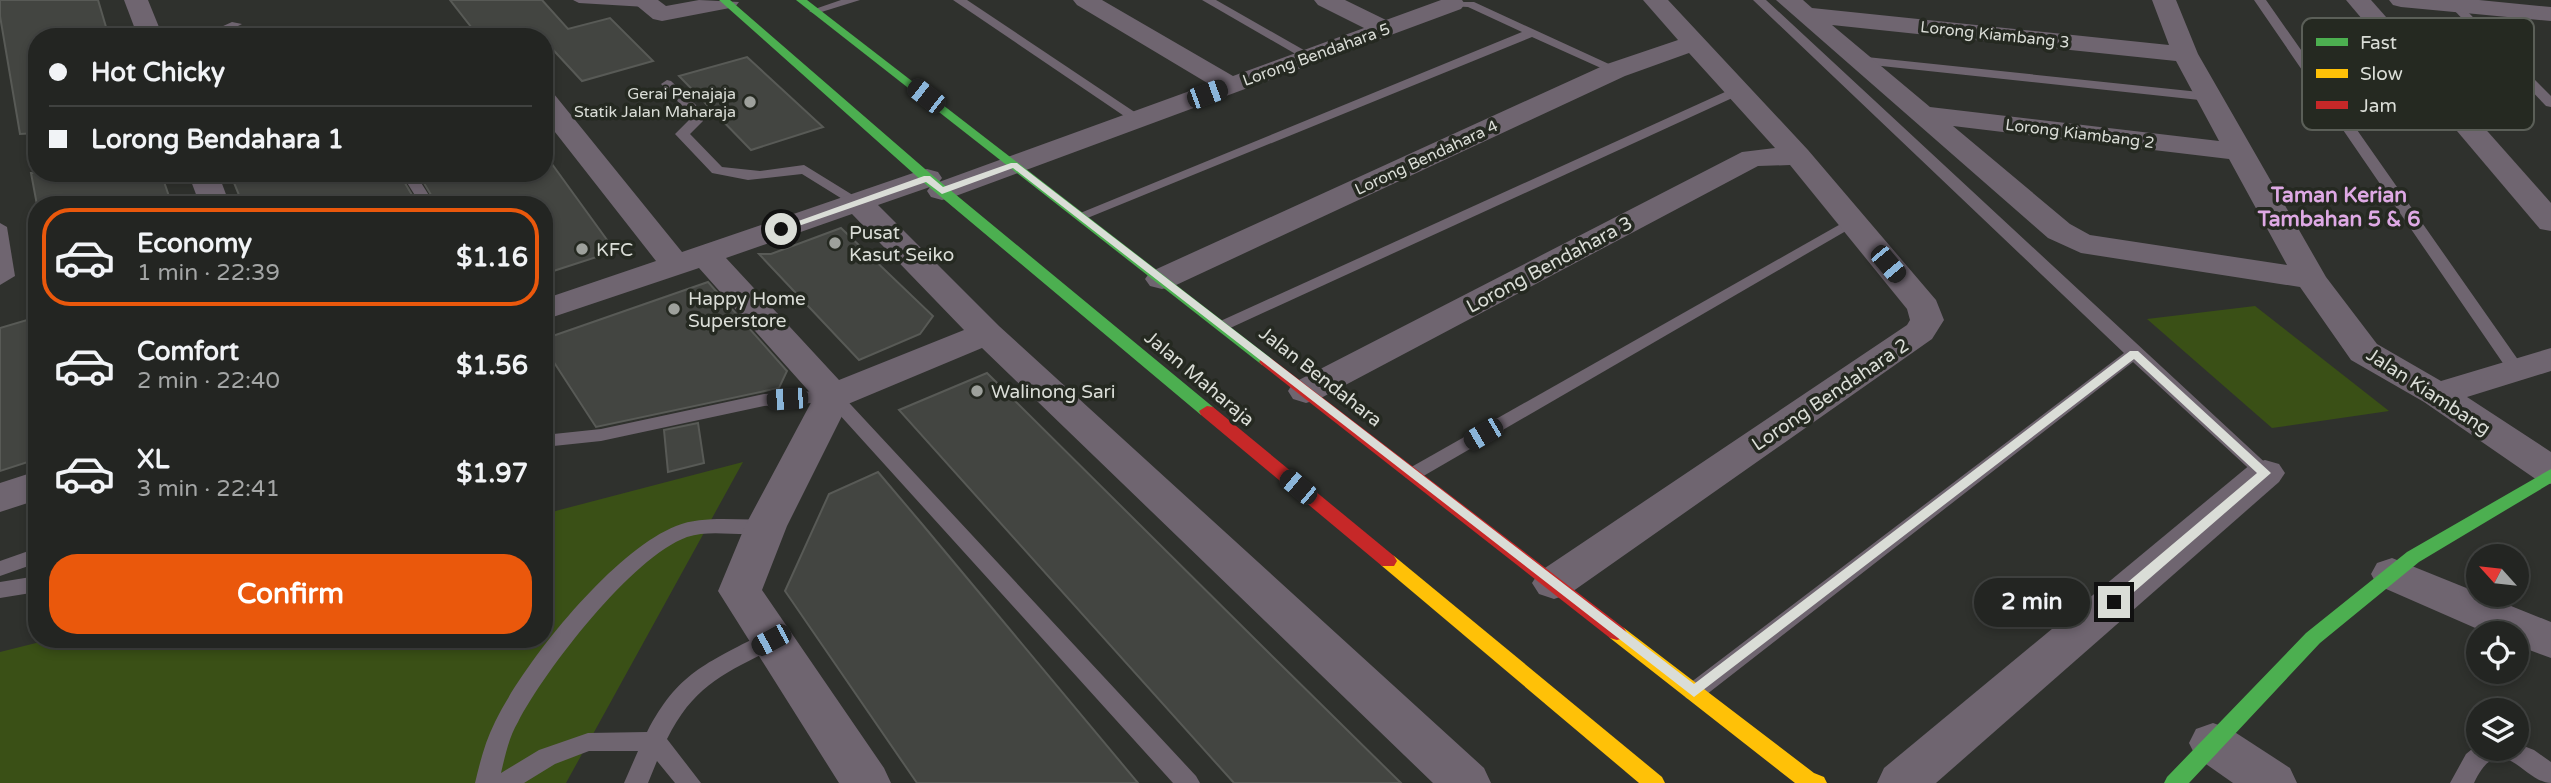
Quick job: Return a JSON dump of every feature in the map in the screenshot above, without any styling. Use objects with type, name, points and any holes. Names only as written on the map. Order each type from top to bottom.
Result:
[{"type":"street","points":[[136,0],[147,28]]},
{"type":"street","name":"Jalan Bendahara","points":[[801,0],[1807,780],[1816,783]]},
{"type":"street","points":[[1085,0],[1230,85]]},
{"type":"street","points":[[1326,0],[1385,29]]},
{"type":"street","name":"Lorong Bendahara 2","points":[[1554,583],[1920,332],[1927,320],[1924,307],[1798,156],[1655,0]]},
{"type":"street","name":"Jalan Kiambang","points":[[2164,0],[2185,54],[2311,279],[2364,352],[2437,394],[2551,473]]},
{"type":"street","points":[[2358,0],[2374,18]]},
{"type":"street","points":[[2401,0],[2551,14]]},
{"type":"street","points":[[644,2],[662,14],[726,1]]},
{"type":"street","name":"Jalan Maharaja","points":[[726,1],[934,184],[1654,783]]},
{"type":"street","name":"Lorong Bendahara 5","points":[[553,307],[857,202],[1014,165],[1452,4]]},
{"type":"street","points":[[1797,7],[2059,231],[2081,243],[2311,279]]},
{"type":"street","name":"Lorong Kiambang 3","points":[[1797,7],[2185,54]]},
{"type":"street","name":"Lorong Bendahara 4","points":[[1161,279],[1616,70],[1693,43]]},
{"type":"street","points":[[553,110],[691,260],[832,396]]},
{"type":"street","name":"Lorong Kiambang 2","points":[[1921,114],[2240,152]]},
{"type":"street","points":[[2471,130],[2551,222]]},
{"type":"street","name":"Lorong Bendahara 3","points":[[1306,391],[1752,158],[1798,156]]},
{"type":"street","points":[[857,202],[987,333],[1465,783]]},
{"type":"street","points":[[866,783],[740,591],[766,527],[832,396],[987,333]]},
{"type":"street","points":[[2437,394],[2551,359]]},
{"type":"street","points":[[1902,783],[2265,473]]},
{"type":"street","points":[[2175,783],[2313,638],[2413,557],[2551,473]]},
{"type":"street","points":[[0,498],[28,488]]},
{"type":"street","points":[[2392,574],[2551,641]]},
{"type":"street","points":[[2213,743],[2272,783]]},
{"type":"lane","points":[[579,0],[644,2]]},
{"type":"lane","points":[[815,11],[854,0]]},
{"type":"lane","points":[[958,0],[1138,119]]},
{"type":"lane","points":[[1208,0],[1310,57]]},
{"type":"lane","points":[[1759,0],[2265,473]]},
{"type":"lane","points":[[2260,0],[2302,61]]},
{"type":"lane","points":[[1452,4],[1470,4],[1616,70]]},
{"type":"lane","points":[[2455,5],[2468,18]]},
{"type":"lane","points":[[226,28],[236,24]]},
{"type":"lane","points":[[1080,216],[1533,32]]},
{"type":"lane","points":[[1857,60],[2209,97]]},
{"type":"lane","points":[[667,84],[691,108],[696,121],[682,134],[716,170],[750,175],[779,175],[804,169],[857,202]]},
{"type":"lane","points":[[2534,86],[2551,103]]},
{"type":"lane","points":[[1222,326],[1736,91]]},
{"type":"lane","points":[[2350,130],[2515,368]]},
{"type":"lane","points":[[1413,474],[1853,222]]},
{"type":"lane","points":[[0,226],[7,276],[0,280]]},
{"type":"lane","points":[[1694,692],[2134,353]]},
{"type":"lane","points":[[553,440],[601,435],[764,400],[832,396],[1188,783]]},
{"type":"lane","points":[[487,783],[491,762],[512,709],[577,620],[626,572],[663,541],[685,530],[766,527]]},
{"type":"lane","points":[[0,569],[28,558]]},
{"type":"lane","points":[[0,590],[28,585]]},
{"type":"lane","points":[[636,783],[655,741],[688,689],[703,676],[771,640]]},
{"type":"lane","points":[[504,783],[547,757],[588,743],[655,741]]},
{"type":"lane","points":[[655,741],[689,783]]},
{"type":"lane","points":[[2462,783],[2476,759],[2493,750],[2521,754],[2538,762],[2551,777]]},
{"type":"green space","points":[[2255,306],[2389,411],[2272,428],[2147,319]]},
{"type":"green space","points":[[743,462],[566,783],[0,783],[0,652],[28,645],[28,648],[553,648],[553,512]]},
{"type":"building","points":[[0,0],[98,0],[106,28],[28,28],[28,134],[20,134],[0,16]]},
{"type":"building","points":[[450,0],[542,0],[568,29],[610,18],[653,61],[582,81],[553,50],[553,28],[472,28]]},
{"type":"building","name":"Gerai Penajaja Statik Jalan Maharaja","points":[[747,57],[823,127],[751,150],[679,76]]},
{"type":"building","points":[[553,165],[615,251],[553,271],[553,196],[432,196],[423,182],[553,182]]},
{"type":"building","points":[[33,182],[164,182],[169,196],[35,196]]},
{"type":"building","points":[[234,182],[404,182],[413,196],[239,196]]},
{"type":"building","points":[[841,228],[933,316],[920,334],[859,360],[759,254],[771,254]]},
{"type":"building","points":[[708,282],[787,371],[779,388],[596,427],[553,361],[553,336]]},
{"type":"building","points":[[28,320],[28,462],[0,471],[0,328]]},
{"type":"building","points":[[987,373],[1401,783],[1234,783],[899,410]]},
{"type":"building","points":[[698,423],[704,463],[668,472],[664,430]]},
{"type":"building","points":[[878,472],[1138,783],[917,783],[785,591],[829,494]]},
{"type":"traffic: fast","points":[[724,0],[927,178],[1207,411]]},
{"type":"traffic: fast","points":[[801,0],[1267,362]]},
{"type":"traffic: fast","points":[[2175,783],[2313,638],[2413,557],[2551,475]]},
{"type":"traffic: slow","points":[[1388,561],[1654,783]]},
{"type":"traffic: slow","points":[[1617,633],[1807,780],[1816,783]]},
{"type":"traffic: jam","points":[[1267,362],[1617,633]]},
{"type":"traffic: jam","points":[[1207,411],[1388,561]]},
{"type":"place","name":"Gerai Penajaja Statik Jalan Maharaja","points":[[750,102]]},
{"type":"place","name":"Pusat Kasut Seiko","points":[[835,243]]},
{"type":"place","name":"KFC","points":[[582,249]]},
{"type":"place","name":"Happy Home Superstore","points":[[674,309]]},
{"type":"place","name":"Walinong Sari","points":[[977,391]]},
{"type":"district","name":"Taman Kerian Tambahan 5 & 6","points":[[2339,207]]},
{"type":"route","points":[[781,229],[927,178],[942,191],[1014,165],[1694,692],[2134,353],[2265,473],[2114,602]]}]
